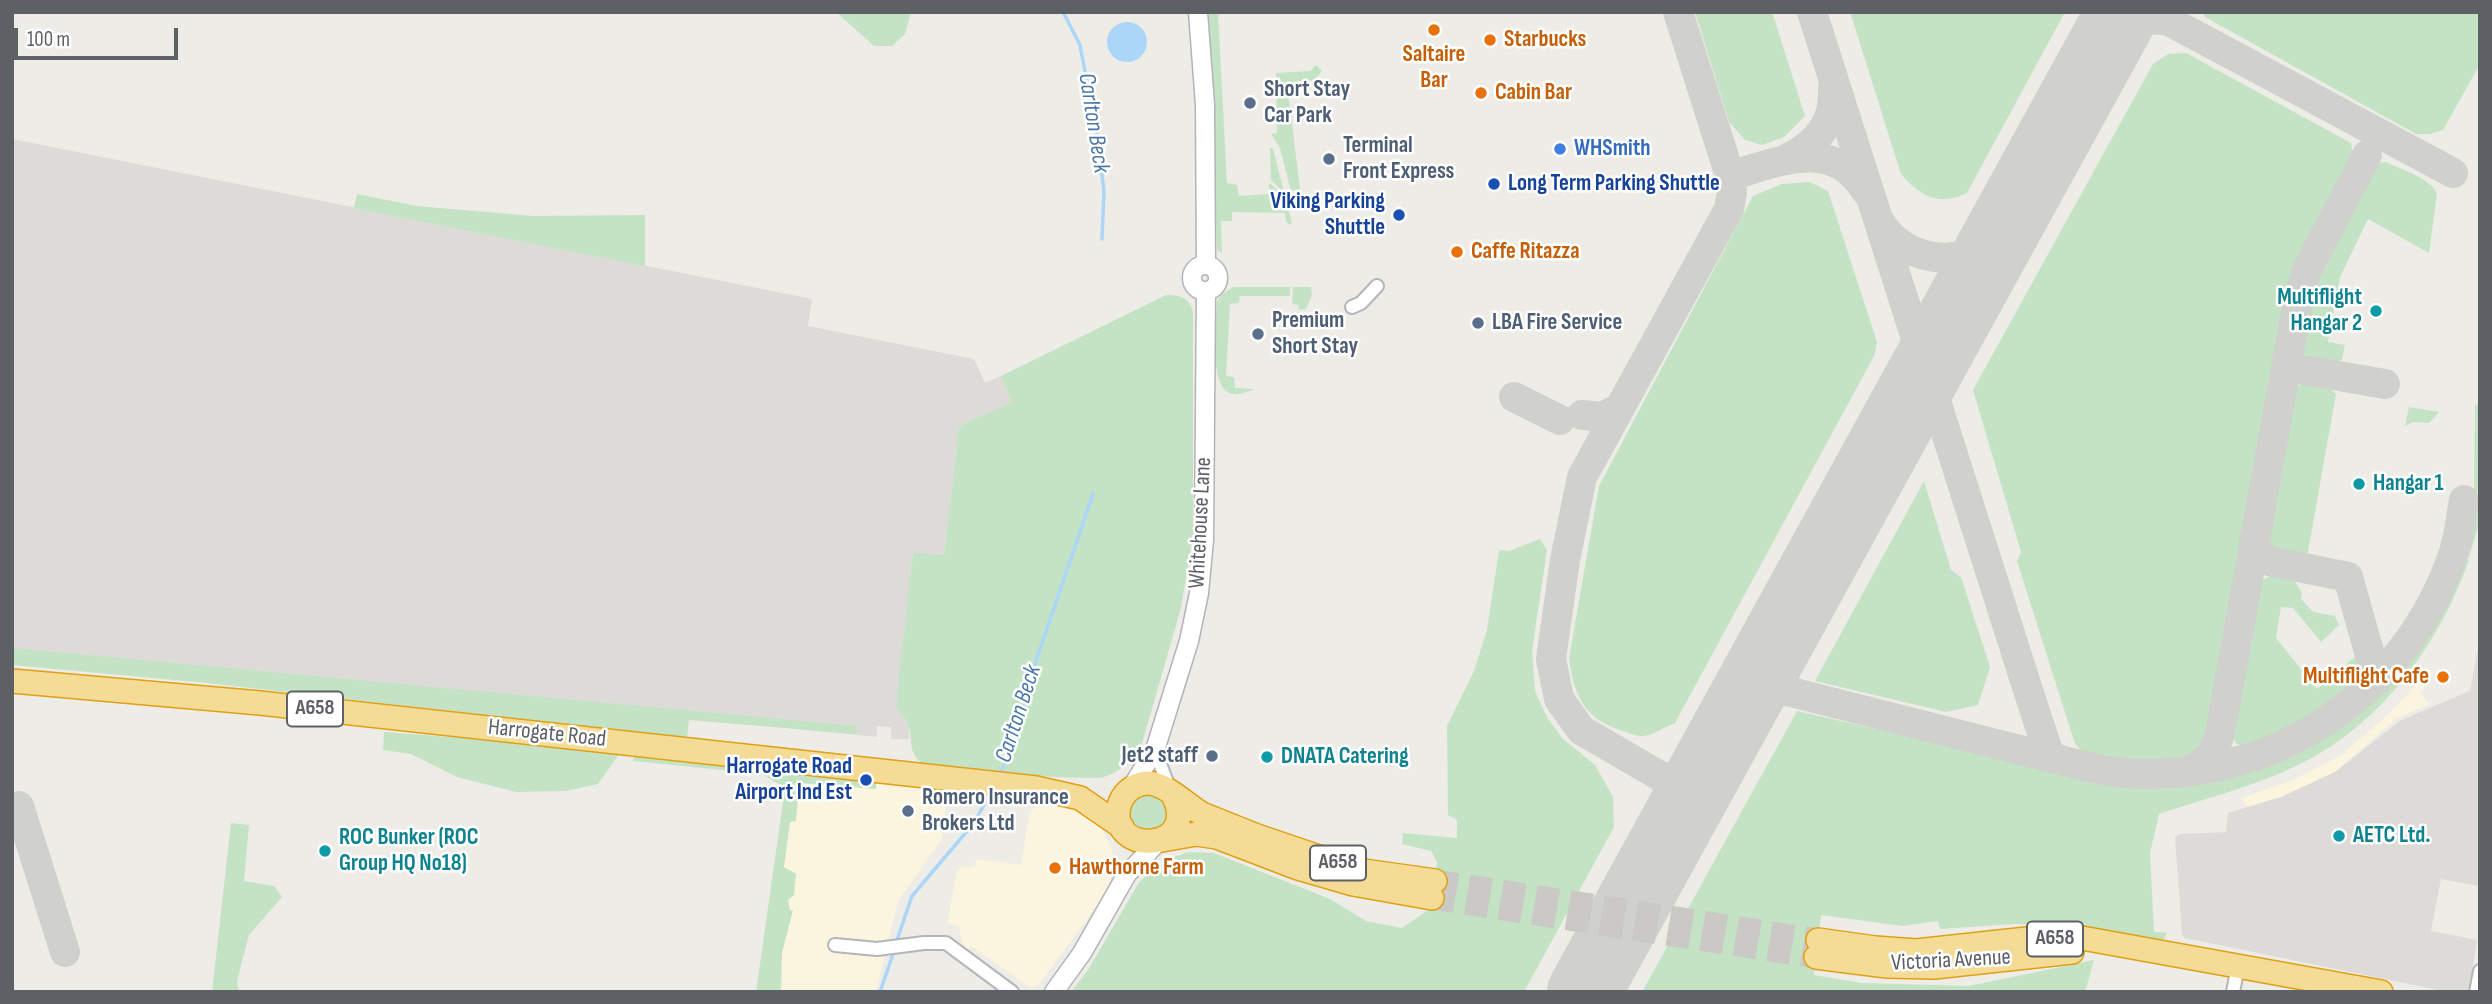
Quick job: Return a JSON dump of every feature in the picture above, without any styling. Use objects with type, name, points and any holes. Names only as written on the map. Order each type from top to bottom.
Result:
[{"type":"highway","name":"Harrogate Road","points":[[12,681],[274,705],[1036,788],[1080,798],[1123,829]]},
{"type":"highway","points":[[1144,783],[1154,783],[1171,793],[1177,804],[1176,825],[1161,840],[1146,843],[1137,841],[1123,829],[1119,807],[1130,789],[1144,783]]},
{"type":"highway","name":"Harrogate Road","points":[[1080,798],[1130,789]]},
{"type":"highway","name":"A658","points":[[1171,793],[1202,814],[1353,884],[1434,890]]},
{"type":"highway","name":"A658","points":[[1161,840],[1196,834],[1217,837],[1301,861]]},
{"type":"highway","name":"Victoria Avenue","points":[[1817,948],[1916,950],[2027,939],[2082,938],[2382,992]]},
{"type":"street","name":"Whitehouse Lane","points":[[1130,789],[1155,750],[1189,641],[1199,593],[1204,540],[1206,291],[1216,285],[1218,280],[1214,268],[1206,265],[1205,104],[1198,12]]},
{"type":"street","points":[[1352,307],[1361,303],[1377,285]]},
{"type":"street","points":[[1155,750],[1171,793]]},
{"type":"street","points":[[1123,829],[1127,874]]},
{"type":"street","points":[[1054,992],[1082,953],[1127,874],[1161,840]]},
{"type":"street","points":[[835,946],[877,949],[947,943],[1012,992]]},
{"type":"street","points":[[2234,992],[2238,966]]},
{"type":"street","points":[[2476,992],[2480,971]]},
{"type":"shaded area","points":[[12,139],[812,299],[808,326],[974,359],[985,383],[1001,376],[1012,402],[959,426],[944,555],[913,552],[897,706],[909,727],[909,739],[891,739],[891,727],[877,726],[877,737],[12,651]]},
{"type":"shaded area","points":[[2480,637],[2480,877],[2478,886],[2441,879],[2431,931],[2477,940],[2469,992],[2448,992],[2185,938],[2182,934],[2175,837],[2179,834],[2226,832],[2228,813],[2281,797],[2335,772],[2401,720],[2470,691]]},
{"type":"shaded area","points":[[2427,667],[2433,675],[2420,693],[2429,704],[2397,718],[2335,772],[2281,797],[2247,807],[2242,798],[2295,779],[2340,756],[2408,694]]},
{"type":"shaded area","points":[[788,771],[948,790],[942,839],[898,901],[876,992],[771,992]]},
{"type":"shaded area","points":[[1045,802],[1074,808],[1098,823],[1112,848],[1114,872],[1104,896],[1039,984],[1031,988],[971,946],[968,949],[962,943],[959,926],[947,924],[957,871],[962,867],[975,866],[976,859],[1021,865],[1030,811]]},
{"type":"green space","points":[[836,12],[911,12],[905,34],[892,46],[874,46]]},
{"type":"green space","points":[[1208,12],[1218,12],[1227,183],[1237,185],[1239,196],[1269,194],[1271,184],[1285,196],[1292,223],[1290,225],[1286,222],[1285,213],[1232,212],[1232,221],[1221,221],[1222,253],[1217,250]]},
{"type":"green space","points":[[1695,12],[1772,12],[1805,116],[1784,137],[1762,145],[1745,140],[1729,122]]},
{"type":"green space","points":[[1850,12],[2065,12],[1967,193],[1947,199],[1930,197],[1915,188],[1901,174]]},
{"type":"green space","points":[[2202,12],[2480,12],[2480,64],[2443,130],[2416,134],[2205,17]]},
{"type":"green space","points":[[2186,53],[2351,143],[2353,157],[2292,273],[2206,744],[2195,756],[2177,760],[2087,756],[2075,744],[2017,561],[2021,552],[1973,390],[2153,64],[2168,54]]},
{"type":"green space","points":[[1316,65],[1322,71],[1314,80],[1287,83],[1300,189],[1291,191],[1280,148],[1271,134],[1277,133],[1276,73],[1310,71]]},
{"type":"green space","points":[[1270,148],[1273,149],[1284,192],[1271,180]]},
{"type":"green space","points":[[2386,162],[2429,183],[2437,194],[2429,253],[2368,219],[2340,277],[2328,342],[2345,345],[2342,360],[2326,365],[2309,361],[2302,351],[2310,289],[2372,167],[2376,163]]},
{"type":"green space","points":[[1810,182],[1828,191],[1877,342],[1874,356],[1675,723],[1648,735],[1634,735],[1610,726],[1590,713],[1578,695],[1569,658],[1599,486],[1753,196],[1782,184]]},
{"type":"green space","points":[[357,194],[417,206],[533,216],[645,215],[645,266],[354,208]]},
{"type":"green space","points":[[1233,287],[1290,287],[1290,296],[1240,296],[1239,303],[1230,304],[1226,376],[1234,377],[1235,388],[1255,389],[1236,394],[1226,390],[1220,382],[1215,355],[1217,302],[1221,295]]},
{"type":"green space","points":[[1293,287],[1311,287],[1312,295],[1306,309],[1298,310],[1299,305],[1292,304]]},
{"type":"green space","points":[[1166,295],[1184,298],[1193,312],[1193,536],[1181,608],[1141,747],[1121,769],[1104,777],[1092,778],[980,772],[922,763],[914,754],[910,730],[896,706],[913,552],[944,555],[959,426],[1012,402],[1001,376]]},
{"type":"green space","points":[[2318,380],[2336,394],[2307,557],[2289,558],[2277,553],[2273,548],[2269,524],[2292,397],[2302,384]]},
{"type":"green space","points":[[2480,402],[2480,493],[2474,492],[2475,406]]},
{"type":"green space","points":[[2409,407],[2439,412],[2429,423],[2413,422],[2405,426]]},
{"type":"green space","points":[[1924,481],[1951,570],[1961,577],[1990,667],[1978,705],[1946,712],[1815,681]]},
{"type":"green space","points":[[2474,494],[2480,495],[2480,521],[2469,557],[2461,554]]},
{"type":"green space","points":[[1540,539],[1547,550],[1532,651],[1535,691],[1547,717],[1562,738],[1595,765],[1613,797],[1614,827],[1524,992],[1071,992],[1088,970],[1138,884],[1149,872],[1168,859],[1189,852],[1214,853],[1330,899],[1366,921],[1402,928],[1431,908],[1437,862],[1431,851],[1402,844],[1403,833],[1457,838],[1457,820],[1448,815],[1447,726],[1474,671],[1487,630],[1499,550],[1509,551]]},
{"type":"green space","points":[[2460,557],[2469,560],[2456,593],[2420,656],[2399,685],[2347,735],[2317,755],[2285,771],[2159,814],[2150,853],[2154,932],[2167,933],[2163,941],[2074,927],[2015,924],[1940,929],[1938,921],[1902,926],[1821,915],[1814,975],[1861,983],[1969,986],[2094,960],[2085,992],[1642,992],[1797,711],[2106,781],[2164,788],[2201,784],[2244,774],[2280,761],[2317,741],[2350,718],[2388,685],[2400,672],[2437,615],[2443,612]]},
{"type":"green space","points":[[2275,573],[2293,578],[2302,593],[2301,599],[2313,612],[2335,616],[2339,625],[2321,642],[2293,608],[2281,607],[2276,638],[2317,689],[2356,656],[2359,665],[2357,681],[2303,719],[2243,748],[2231,736],[2258,583]]},
{"type":"green space","points":[[12,648],[857,726],[856,734],[689,720],[687,738],[207,683],[12,665]]},
{"type":"green space","points":[[384,732],[622,750],[598,784],[566,791],[516,792],[457,777],[411,754],[383,750]]},
{"type":"green space","points":[[634,753],[876,781],[876,789],[799,783],[796,821],[790,822],[784,867],[796,874],[794,895],[788,900],[790,910],[793,910],[782,953],[781,992],[756,992],[785,788],[762,774],[633,761]]},
{"type":"green space","points":[[1142,792],[1163,798],[1169,811],[1164,828],[1136,833],[1125,806]]},
{"type":"green space","points":[[231,823],[249,825],[244,881],[274,886],[282,897],[249,935],[237,981],[239,992],[212,992]]},
{"type":"water","points":[[1127,22],[1135,23],[1141,28],[1146,34],[1146,50],[1141,56],[1135,61],[1127,62],[1119,61],[1113,56],[1108,50],[1107,42],[1108,34],[1113,28],[1119,23]]},
{"type":"waterway","name":"Carlton Beck","points":[[1063,12],[1080,45],[1097,135],[1104,191],[1102,239]]},
{"type":"waterway","name":"Carlton Beck","points":[[999,775],[1011,752],[1035,664],[1093,494]]},
{"type":"waterway","name":"Carlton Beck","points":[[896,943],[912,896],[974,823],[991,792]]},
{"type":"waterway","name":"Carlton Beck","points":[[880,992],[894,951]]},
{"type":"taxiway","points":[[1660,776],[1581,730],[1559,699],[1551,659],[1565,560],[1582,477],[1729,209],[1732,193],[1730,176],[1678,12]]},
{"type":"taxiway","points":[[1812,12],[2028,690],[2048,751],[2054,758]]},
{"type":"taxiway","points":[[2105,45],[2133,22],[2149,19],[2169,21],[2158,12]]},
{"type":"taxiway","points":[[2169,21],[2453,173]]},
{"type":"taxiway","points":[[1788,158],[1808,146],[1822,130],[1831,111],[1833,88]]},
{"type":"taxiway","points":[[2188,770],[2209,756],[2220,733],[2299,296],[2307,270],[2367,155]]},
{"type":"taxiway","points":[[1730,176],[1785,160],[1821,158],[1837,163],[1852,174],[1866,191]]},
{"type":"taxiway","points":[[1880,222],[1888,233],[1910,250],[1937,257],[1964,255],[1977,249],[2006,224]]},
{"type":"taxiway","points":[[1936,392],[1940,355],[1953,320]]},
{"type":"taxiway","points":[[1898,420],[1909,386],[1914,351]]},
{"type":"taxiway","points":[[2287,367],[2385,384]]},
{"type":"taxiway","points":[[1514,397],[1560,420]]},
{"type":"taxiway","points":[[1582,415],[1602,417],[1620,408]]},
{"type":"taxiway","points":[[1883,447],[1900,429],[1910,424],[1924,423]]},
{"type":"taxiway","points":[[1791,692],[2109,771],[2140,774],[2193,771],[2244,760],[2291,741],[2334,715],[2373,683],[2406,644],[2433,601],[2454,552],[2464,500]]},
{"type":"taxiway","points":[[2254,539],[2260,554],[2269,561],[2348,577],[2377,680]]},
{"type":"taxiway","points":[[1732,720],[1751,699],[1763,692],[1791,692],[1775,667],[1776,652],[1785,624]]},
{"type":"taxiway","points":[[1673,830],[1677,815],[1676,801],[1671,788],[1660,776],[1687,777],[1709,763]]},
{"type":"taxiway","points":[[19,806],[65,952]]},
{"type":"runway","points":[[1584,992],[2123,12]]},
{"type":"tunnel","points":[[1435,881],[1818,940]]},
{"type":"tunnel","points":[[1432,898],[1816,957]]},
{"type":"place","name":"Saltaire Bar","points":[[1434,30]]},
{"type":"place","name":"Starbucks","points":[[1490,40]]},
{"type":"place","name":"Cabin Bar","points":[[1481,93]]},
{"type":"place","name":"Short Stay Car Park","points":[[1250,103]]},
{"type":"place","name":"WHSmith","points":[[1560,149]]},
{"type":"place","name":"Terminal Front Express","points":[[1329,159]]},
{"type":"place","name":"Long Term Parking Shuttle","points":[[1494,184]]},
{"type":"place","name":"Viking Parking Shuttle","points":[[1399,215]]},
{"type":"place","name":"Caffe Ritazza","points":[[1457,252]]},
{"type":"place","name":"Multiflight Hangar 2","points":[[2376,311]]},
{"type":"place","name":"LBA Fire Service","points":[[1478,323]]},
{"type":"place","name":"Premium Short Stay","points":[[1258,334]]},
{"type":"place","name":"Hangar 1","points":[[2359,484]]},
{"type":"place","name":"Multiflight Cafe","points":[[2443,677]]},
{"type":"place","name":"Jet2 staff","points":[[1212,756]]},
{"type":"place","name":"DNATA Catering","points":[[1267,757]]},
{"type":"place","name":"Harrogate Road Airport Ind Est","points":[[866,780]]},
{"type":"place","name":"Romero Insurance Brokers Ltd","points":[[908,811]]},
{"type":"place","name":"AETC Ltd.","points":[[2339,836]]},
{"type":"place","name":"ROC Bunker (ROC Group HQ No18)","points":[[325,851]]},
{"type":"place","name":"Hawthorne Farm","points":[[1055,868]]}]
